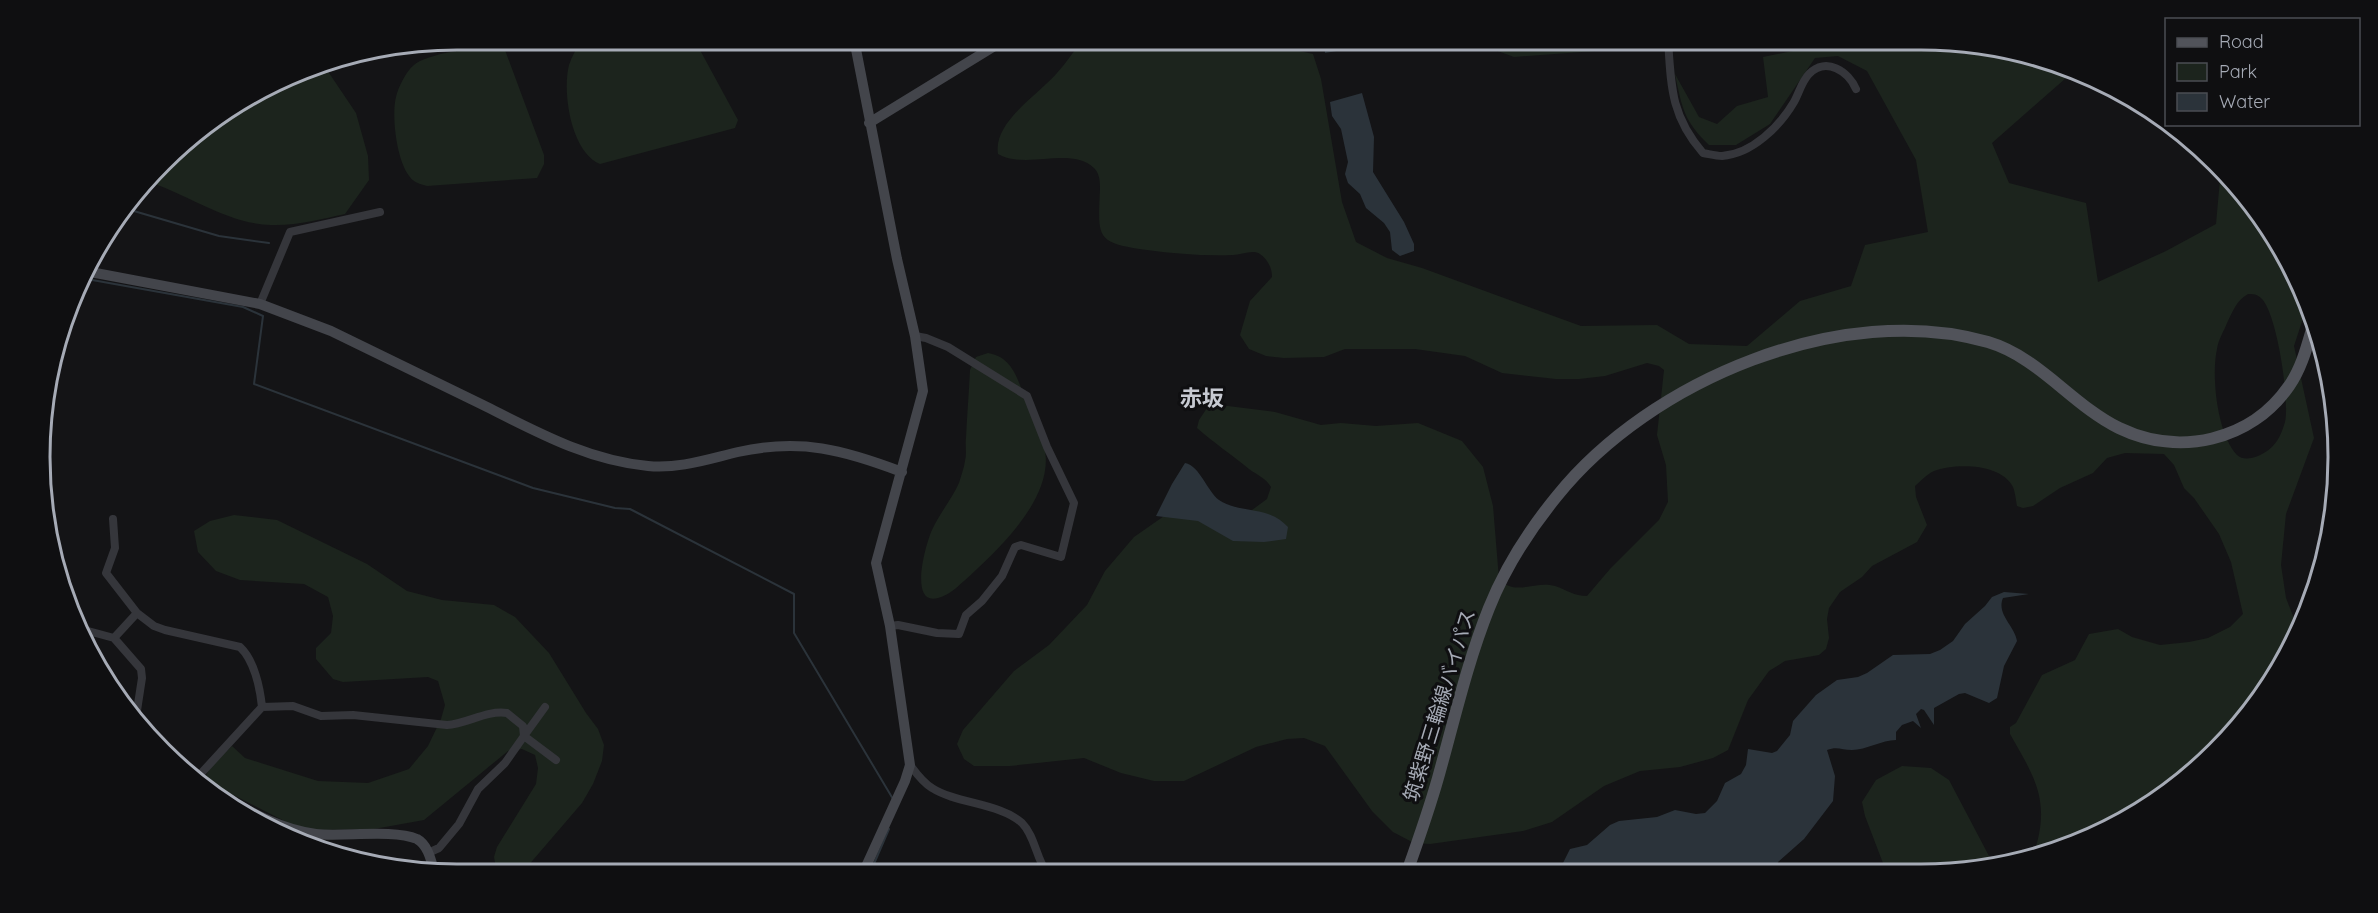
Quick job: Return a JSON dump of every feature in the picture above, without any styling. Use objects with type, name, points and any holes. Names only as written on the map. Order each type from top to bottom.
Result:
[{"type":"main road","name":"筑紫野三輪線バイパス","points":[[1410,864],[1437,780],[1471,659],[1490,605],[1519,549],[1557,495],[1591,459],[1644,415],[1690,388],[1752,360],[1807,343],[1880,332],[1938,332],[1992,343],[2020,357],[2120,428],[2172,443],[2210,440],[2230,435],[2271,407],[2288,387],[2302,364],[2310,336]]},
{"type":"street","points":[[856,50],[869,123],[915,336],[923,391],[876,563],[890,626],[910,765],[868,864]]},
{"type":"street","points":[[869,123],[988,50]]},
{"type":"street","points":[[1669,50],[1672,94],[1677,114],[1690,138],[1703,153],[1722,156],[1739,151],[1768,136],[1778,126],[1793,103],[1807,75],[1815,69],[1825,65],[1831,66],[1851,78],[1856,89]]},
{"type":"street","points":[[260,304],[290,232],[380,212]]},
{"type":"street","points":[[93,273],[260,304],[331,331],[565,446],[622,463],[673,466],[771,447],[810,446],[856,455],[902,472]]},
{"type":"street","points":[[890,626],[898,625],[937,633],[959,634],[966,615],[982,601],[1002,576],[1015,547],[1021,545],[1061,557],[1074,503],[1047,447],[1027,396],[948,347],[915,336]]},
{"type":"street","points":[[113,519],[115,548],[106,573],[137,613],[154,626],[165,630],[240,647],[247,653],[252,664],[262,706]]},
{"type":"street","points":[[114,638],[137,613]]},
{"type":"street","points":[[88,631],[114,638],[141,669],[142,678],[137,708]]},
{"type":"street","points":[[202,774],[262,706],[293,706],[321,716],[353,715],[447,725],[461,724],[501,712],[513,717],[523,726],[524,736],[556,760]]},
{"type":"street","points":[[428,854],[439,848],[459,824],[478,789],[505,763],[545,706]]},
{"type":"street","points":[[910,765],[934,790],[1007,814],[1020,821],[1026,828],[1041,864]]},
{"type":"street","points":[[295,831],[317,834],[398,836],[418,840],[431,863]]},
{"type":"green space","points":[[505,50],[544,155],[544,164],[537,178],[427,186],[415,182],[408,175],[403,165],[395,129],[396,97],[400,85],[405,75],[420,61],[452,52]]},
{"type":"green space","points":[[576,50],[700,50],[738,120],[735,128],[600,164],[582,147],[571,120],[567,77]]},
{"type":"green space","points":[[1075,50],[1295,50],[1313,54],[1321,79],[1342,202],[1356,242],[1387,258],[1422,268],[1581,326],[1657,325],[1689,344],[1747,346],[1800,301],[1851,286],[1865,245],[1928,232],[1916,160],[1867,71],[1838,56],[1815,58],[1770,124],[1736,145],[1709,145],[1694,129],[1685,113],[1675,74],[1699,117],[1717,124],[1737,106],[1768,97],[1763,57],[1798,50],[1948,50],[2001,57],[2067,76],[1992,143],[2009,183],[2086,203],[2098,282],[2166,251],[2216,224],[2220,180],[2260,230],[2287,276],[2298,301],[2304,317],[2294,346],[2314,438],[2286,514],[2281,565],[2286,598],[2295,620],[2287,637],[2260,683],[2244,704],[2227,725],[2190,762],[2148,795],[2102,822],[2036,847],[2041,819],[2038,790],[2010,734],[2010,727],[2016,723],[2042,675],[2075,660],[2089,634],[2118,629],[2132,637],[2160,645],[2208,638],[2230,627],[2243,614],[2231,562],[2219,534],[2194,498],[2184,488],[2174,465],[2164,454],[2125,453],[2107,458],[2093,473],[2060,488],[2033,506],[2023,508],[2017,506],[2013,487],[1999,473],[1977,467],[1943,468],[1931,472],[1915,486],[1916,497],[1927,525],[1917,542],[1872,566],[1862,577],[1840,592],[1829,608],[1827,619],[1829,638],[1826,649],[1819,655],[1785,661],[1769,671],[1748,700],[1728,750],[1713,758],[1680,767],[1640,771],[1604,786],[1552,822],[1523,831],[1430,844],[1414,843],[1393,832],[1372,811],[1325,746],[1304,738],[1287,739],[1256,747],[1184,781],[1154,781],[1121,773],[1084,758],[1010,766],[974,766],[964,759],[957,744],[963,730],[1014,671],[1049,645],[1087,605],[1105,571],[1134,537],[1167,514],[1252,510],[1267,499],[1271,487],[1267,481],[1197,428],[1207,408],[1220,405],[1275,412],[1321,425],[1341,423],[1376,426],[1418,423],[1462,441],[1483,467],[1493,506],[1499,579],[1512,587],[1548,585],[1587,596],[1610,569],[1659,520],[1668,502],[1666,465],[1657,435],[1664,370],[1659,366],[1647,363],[1605,376],[1556,379],[1502,373],[1465,356],[1415,349],[1345,349],[1324,357],[1284,358],[1266,356],[1249,349],[1240,335],[1250,301],[1272,277],[1269,264],[1260,254],[1254,252],[1236,255],[1179,254],[1130,247],[1109,241],[1100,228],[1100,181],[1094,168],[1073,159],[1021,160],[998,154],[998,142],[1009,120]],"holes":[[[2248,294],[2256,295],[2267,306],[2277,338],[2286,396],[2285,422],[2276,443],[2268,450],[2255,457],[2241,458],[2230,445],[2220,419],[2215,388],[2215,360],[2221,336],[2233,310]]]},
{"type":"green space","points":[[1495,50],[1609,50],[1514,57]]},
{"type":"green space","points":[[327,71],[356,113],[368,156],[369,180],[345,214],[309,222],[271,225],[239,220],[155,184],[188,151],[230,118],[276,91]]},
{"type":"green space","points":[[988,353],[1002,358],[1012,368],[1035,420],[1044,446],[1046,465],[1042,484],[1022,521],[993,554],[952,591],[938,598],[929,598],[924,593],[921,583],[923,559],[929,537],[959,483],[964,466],[970,370],[976,357]]},
{"type":"green space","points":[[234,515],[277,520],[367,564],[407,591],[442,600],[494,605],[515,617],[549,653],[598,729],[604,745],[602,761],[582,803],[530,864],[495,864],[494,857],[497,847],[536,784],[538,768],[535,755],[522,749],[508,751],[424,820],[374,829],[320,830],[296,827],[223,790],[206,776],[212,766],[232,746],[245,758],[318,781],[368,783],[409,769],[428,746],[445,705],[438,681],[428,677],[343,682],[333,679],[316,659],[316,648],[331,633],[333,616],[328,597],[304,584],[240,580],[216,571],[198,552],[194,531],[210,521]]},
{"type":"green space","points":[[1902,766],[1931,768],[1949,780],[1991,858],[1948,863],[1883,864],[1862,802],[1876,780]]},
{"type":"water","points":[[1325,50],[1342,50],[1325,53]]},
{"type":"water","points":[[1362,93],[1374,137],[1373,172],[1404,222],[1414,244],[1414,251],[1400,256],[1392,250],[1390,232],[1384,223],[1366,208],[1360,194],[1348,183],[1345,174],[1348,162],[1341,129],[1332,116],[1330,102]]},
{"type":"water","points":[[1185,463],[1195,469],[1219,500],[1236,507],[1263,512],[1280,520],[1288,527],[1286,539],[1264,542],[1233,541],[1198,521],[1156,516]]},
{"type":"water","points":[[2004,592],[2029,594],[2003,598],[2002,609],[2017,641],[2004,666],[1997,698],[1989,703],[1965,693],[1959,694],[1934,708],[1934,725],[1921,709],[1916,714],[1921,728],[1913,721],[1902,725],[1896,732],[1896,740],[1857,750],[1837,748],[1827,750],[1835,776],[1833,801],[1804,839],[1778,864],[1562,864],[1570,849],[1587,845],[1610,825],[1619,821],[1657,817],[1675,810],[1696,814],[1705,813],[1717,801],[1725,783],[1741,774],[1746,765],[1748,749],[1772,753],[1777,751],[1790,735],[1793,721],[1816,695],[1837,680],[1858,677],[1867,673],[1893,655],[1930,654],[1940,650],[1953,641],[1965,624],[1992,597]]},
{"type":"waterway","points":[[133,211],[219,236],[269,243]]},
{"type":"waterway","points":[[89,280],[243,307],[263,316],[254,384],[533,488],[615,508],[630,509],[794,594],[794,633],[893,799]]},
{"type":"waterway","points":[[874,864],[889,829]]},
{"type":"district","name":"赤坂","points":[[1202,398]]}]
